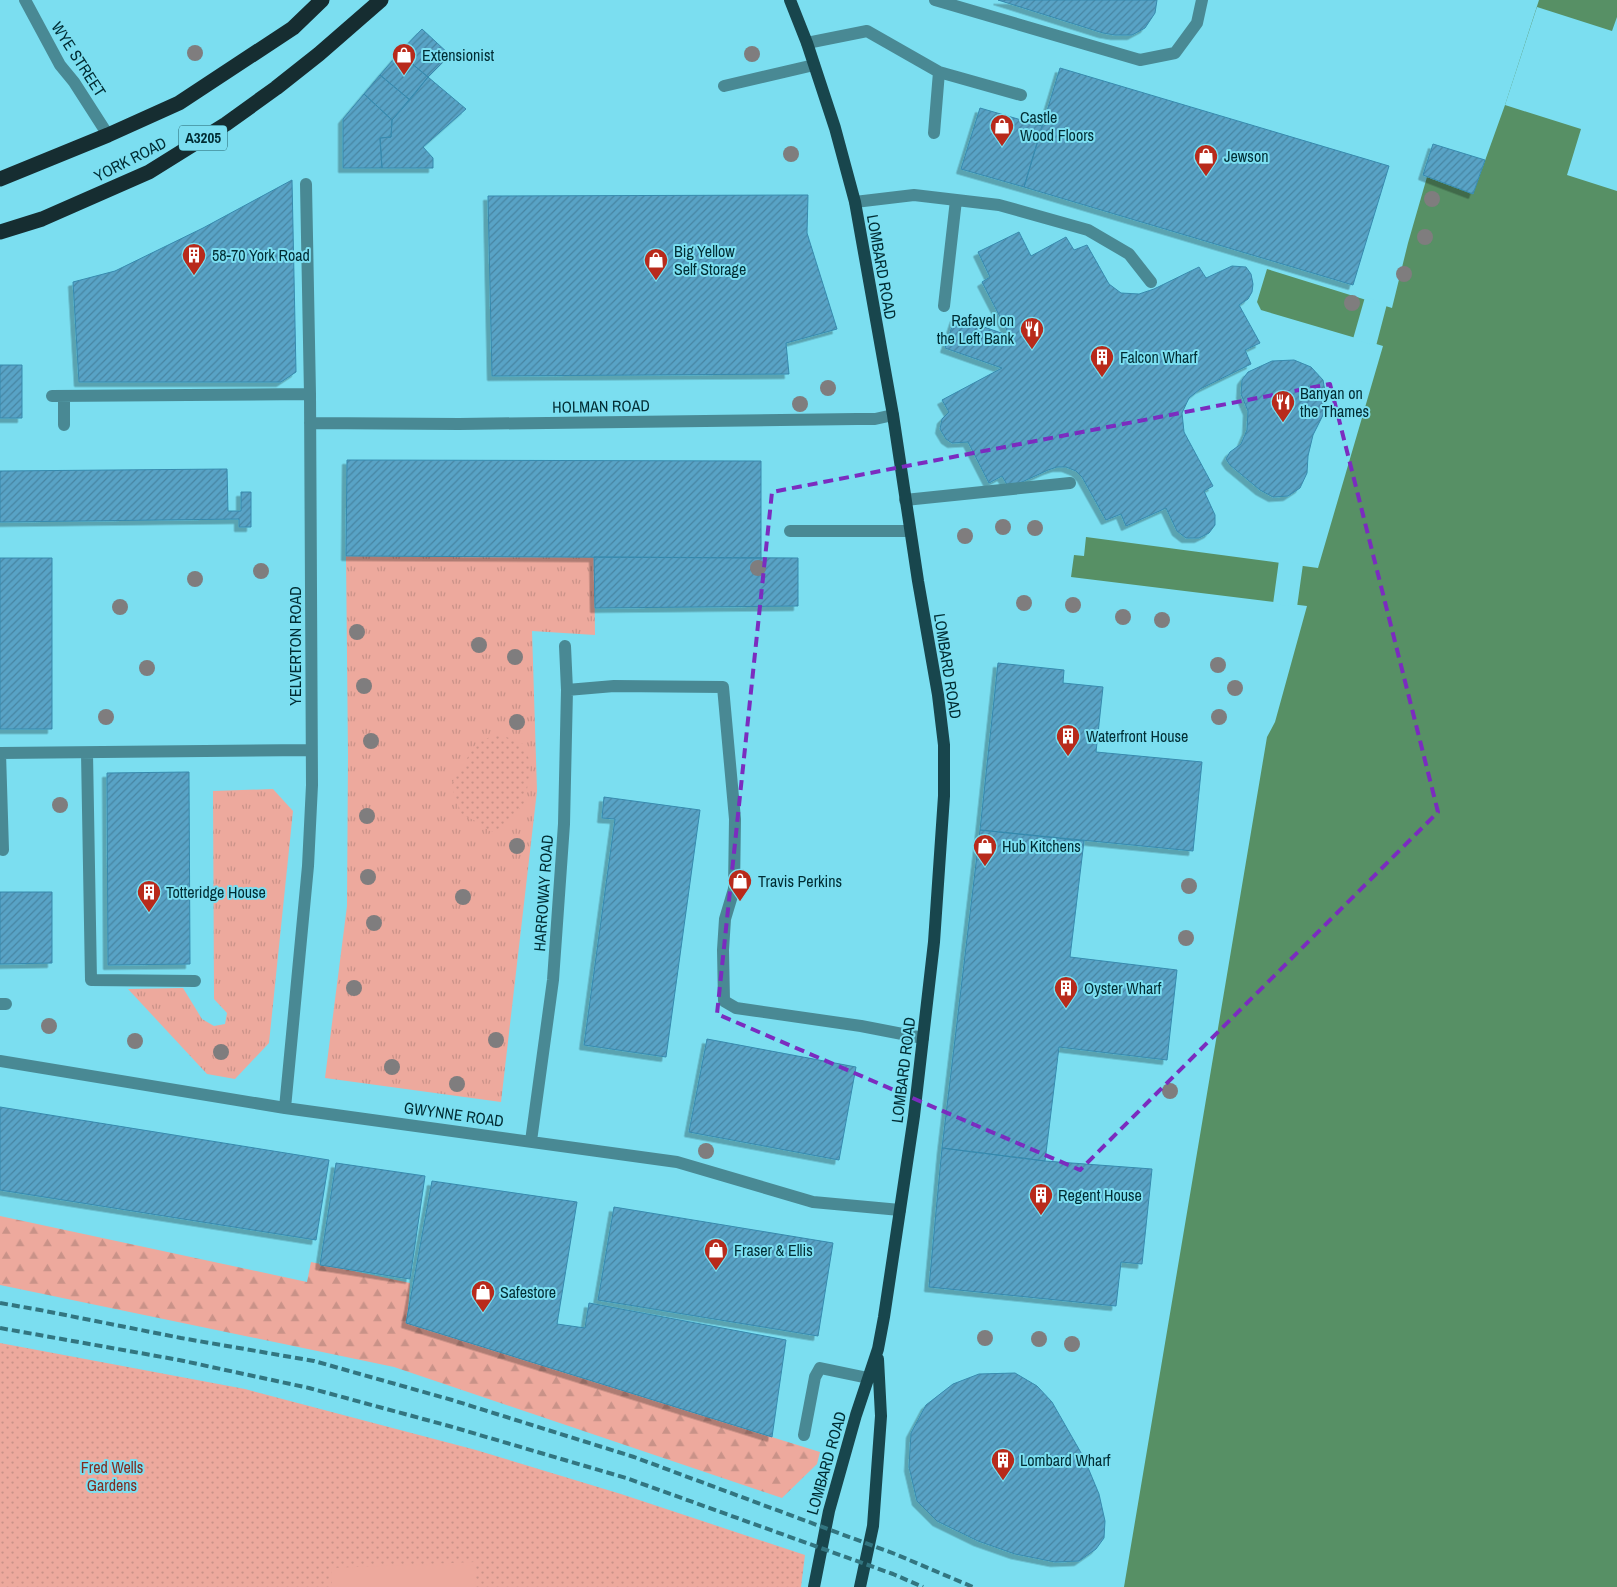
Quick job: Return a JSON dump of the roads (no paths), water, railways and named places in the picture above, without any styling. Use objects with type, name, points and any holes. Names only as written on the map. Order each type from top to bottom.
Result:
[{"type":"highway","name":"YORK ROAD","points":[[0,180],[179,103],[292,28],[322,0]]},
{"type":"highway","name":"YORK ROAD","points":[[0,232],[42,219],[149,172],[226,124],[276,88],[319,54],[381,0]]},
{"type":"main road","name":"LOMBARD ROAD","points":[[790,0],[807,42],[835,128],[854,202],[893,415],[944,744],[944,796],[934,942],[900,1210],[878,1350],[829,1511],[814,1587]]},
{"type":"main road","name":"LOMBARD ROAD","points":[[860,1587],[874,1526],[881,1416],[878,1350]]},
{"type":"street","points":[[935,0],[1140,60],[1175,53],[1196,23],[1202,0]]},
{"type":"street","name":"WYE STREET","points":[[28,1],[60,65],[74,82],[108,135]]},
{"type":"street","points":[[807,42],[867,31],[939,72],[1021,95]]},
{"type":"street","points":[[724,86],[814,65]]},
{"type":"street","points":[[934,134],[939,72]]},
{"type":"street","name":"YELVERTON ROAD","points":[[285,1108],[308,866],[312,785],[310,394],[306,184]]},
{"type":"street","points":[[854,202],[914,195],[998,205],[1088,230],[1129,254],[1152,282]]},
{"type":"street","points":[[944,306],[956,200]]},
{"type":"street","points":[[64,425],[58,396],[310,394]]},
{"type":"street","name":"HOLMAN ROAD","points":[[310,423],[459,424],[875,419],[893,415]]},
{"type":"street","points":[[905,500],[1070,483]]},
{"type":"street","points":[[790,531],[910,531]]},
{"type":"street","name":"HARROWAY ROAD","points":[[531,1141],[553,980],[564,824],[567,690],[564,646]]},
{"type":"street","points":[[567,690],[614,686],[723,687],[735,819],[734,889],[725,919],[722,950],[724,1001],[736,1008],[861,1026],[923,1038]]},
{"type":"street","points":[[3,850],[0,753],[311,750]]},
{"type":"street","points":[[87,753],[91,980],[195,981]]},
{"type":"street","name":"GWYNNE ROAD","points":[[0,1062],[285,1108],[677,1162],[814,1202],[900,1210]]},
{"type":"street","points":[[804,1435],[815,1378],[820,1368],[868,1378]]},
{"type":"railway","points":[[0,1303],[181,1338],[314,1361],[452,1400],[634,1457],[895,1554],[973,1587]]},
{"type":"railway","points":[[0,1328],[179,1360],[309,1388],[449,1426],[626,1478],[893,1574],[923,1587]]},
{"type":"place","name":"Extensionist","points":[[404,76]]},
{"type":"place","name":"Castle Wood Floors","points":[[1002,147]]},
{"type":"place","name":"Jewson","points":[[1206,177]]},
{"type":"place","name":"58-70 York Road","points":[[194,276]]},
{"type":"place","name":"Big Yellow Self Storage","points":[[656,281]]},
{"type":"place","name":"Rafayel on the Left Bank","points":[[1032,350]]},
{"type":"place","name":"Falcon Wharf","points":[[1102,378]]},
{"type":"place","name":"Banyan on the Thames","points":[[1283,423]]},
{"type":"place","name":"Waterfront House","points":[[1068,757]]},
{"type":"place","name":"Hub Kitchens","points":[[985,867]]},
{"type":"place","name":"Travis Perkins","points":[[740,902]]},
{"type":"place","name":"Totteridge House","points":[[149,913]]},
{"type":"place","name":"Oyster Wharf","points":[[1066,1009]]},
{"type":"place","name":"Regent House","points":[[1041,1216]]},
{"type":"place","name":"Fraser & Ellis","points":[[716,1271]]},
{"type":"place","name":"Safestore","points":[[483,1313]]},
{"type":"place","name":"Lombard Wharf","points":[[1003,1481]]},
{"type":"park label","name":"Fred Wells Gardens","points":[[112,1476]]}]
